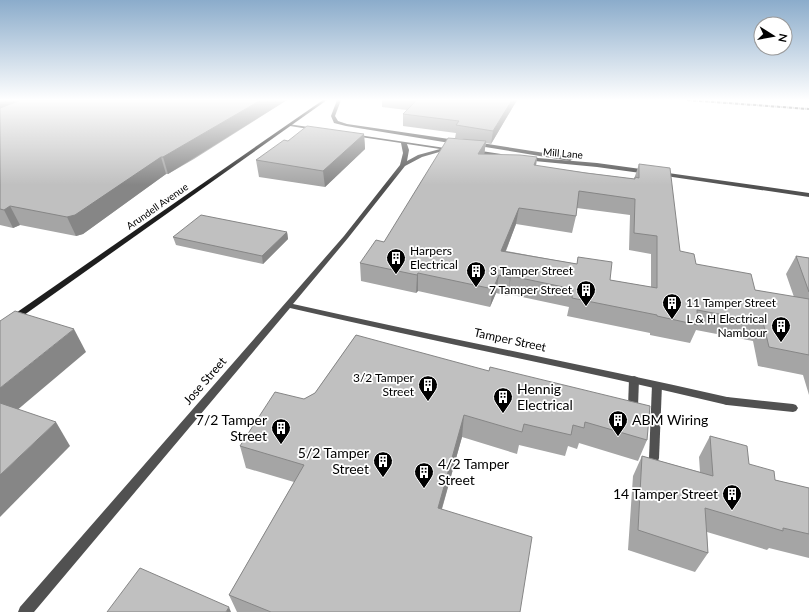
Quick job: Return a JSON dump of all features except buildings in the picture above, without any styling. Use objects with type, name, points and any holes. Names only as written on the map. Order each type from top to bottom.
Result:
[{"type":"main road","name":"Arundell Avenue","points":[[0,328],[285,129]]},
{"type":"street","points":[[366,129],[464,143]]},
{"type":"street","points":[[348,134],[456,149]]},
{"type":"street","points":[[403,142],[407,151],[403,165]]},
{"type":"street","name":"Mill Lane","points":[[472,144],[546,154],[597,165]]},
{"type":"street","name":"Jose Street","points":[[25,612],[288,305],[403,165],[420,156],[450,148]]},
{"type":"street","points":[[468,151],[507,156]]},
{"type":"street","name":"Mill Lane","points":[[523,159],[597,165],[809,195]]},
{"type":"street","name":"Tamper Street","points":[[288,305],[634,378],[657,385],[727,401],[793,408]]},
{"type":"street","points":[[633,407],[634,378]]},
{"type":"street","points":[[654,458],[657,385]]},
{"type":"place","name":"Harpers Electrical","points":[[396,275]]},
{"type":"place","name":"3 Tamper Street","points":[[476,288]]},
{"type":"place","name":"7 Tamper Street","points":[[586,307]]},
{"type":"place","name":"11 Tamper Street","points":[[672,320]]},
{"type":"place","name":"L & H Electrical Nambour","points":[[781,343]]},
{"type":"place","name":"3/2 Tamper Street","points":[[428,402]]},
{"type":"place","name":"Hennig Electrical","points":[[503,414]]},
{"type":"place","name":"ABM Wiring","points":[[618,437]]},
{"type":"place","name":"7/2 Tamper Street","points":[[281,445]]},
{"type":"place","name":"5/2 Tamper Street","points":[[383,478]]},
{"type":"place","name":"4/2 Tamper Street","points":[[424,489]]},
{"type":"place","name":"14 Tamper Street","points":[[732,511]]}]
